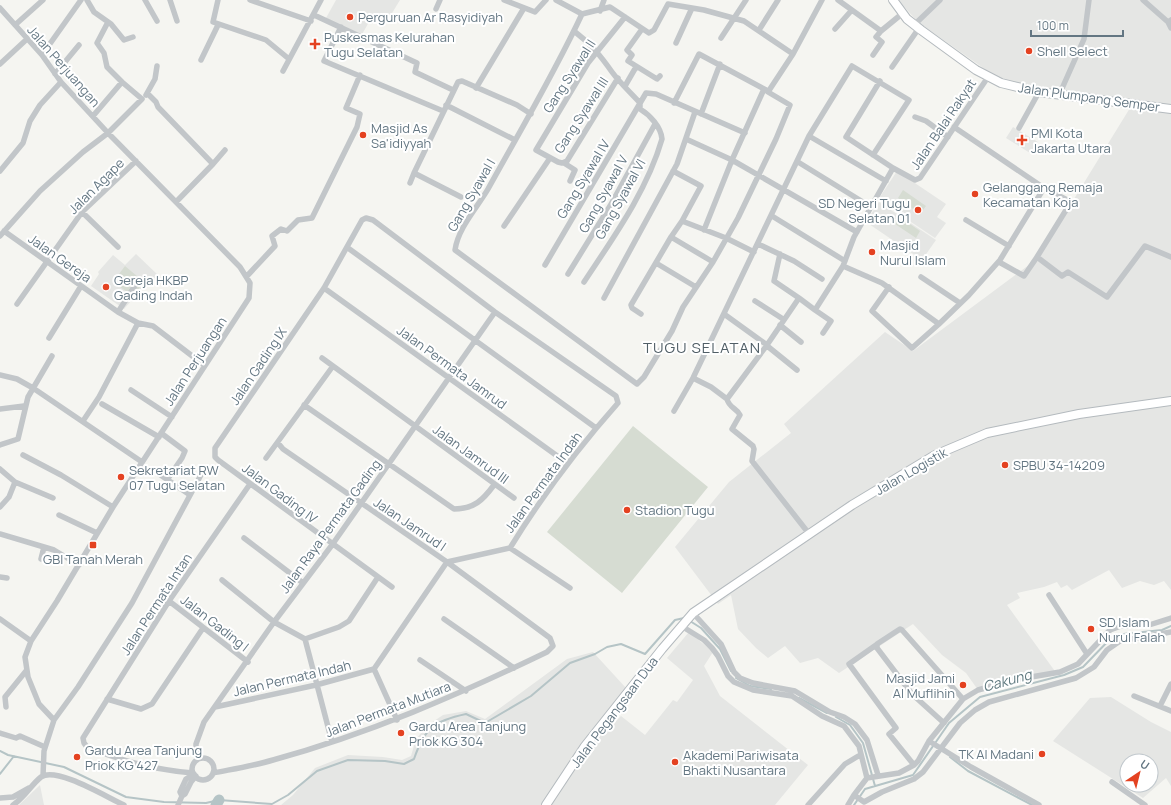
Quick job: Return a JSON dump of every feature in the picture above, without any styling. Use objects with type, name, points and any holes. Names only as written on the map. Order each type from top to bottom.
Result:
[{"type":"main road","name":"Jalan Plumpang Semper","points":[[892,0],[916,26],[988,77],[1014,87],[1039,92],[1060,93],[1171,109]]},
{"type":"main road","name":"Jalan Logistik","points":[[688,619],[810,534],[894,479],[935,455],[988,433],[1079,414],[1171,401]]},
{"type":"main road","name":"Jalan Pegangsaan Dua","points":[[546,805],[585,746],[662,649],[688,619]]},
{"type":"street","points":[[15,25],[43,0]]},
{"type":"street","points":[[42,55],[81,0]]},
{"type":"street","points":[[87,0],[94,12],[108,22],[125,41],[133,36]]},
{"type":"street","points":[[145,0],[157,21]]},
{"type":"street","points":[[170,0],[178,21]]},
{"type":"street","points":[[218,0],[213,22],[266,40],[289,59]]},
{"type":"street","points":[[250,0],[341,27],[417,63],[415,72],[453,90]]},
{"type":"street","points":[[283,71],[312,18],[320,0]]},
{"type":"street","points":[[436,9],[440,0]]},
{"type":"street","points":[[504,0],[535,12],[546,0]]},
{"type":"street","points":[[556,0],[582,14],[610,8],[648,33],[652,32],[667,2],[735,18],[759,30],[793,54]]},
{"type":"street","points":[[600,10],[604,0]]},
{"type":"street","points":[[721,38],[746,0]]},
{"type":"street","points":[[759,30],[778,0]]},
{"type":"street","points":[[704,230],[732,160],[766,90],[793,54],[822,0]]},
{"type":"street","points":[[838,0],[880,31]]},
{"type":"street","points":[[892,66],[916,26],[940,0]]},
{"type":"street","points":[[1060,93],[1084,39],[1089,0]]},
{"type":"street","points":[[1144,0],[1170,21],[1171,28]]},
{"type":"street","name":"Jalan Perjuangan","points":[[0,8],[42,55],[61,82],[108,134],[247,276],[250,283],[249,298],[113,507],[79,565],[31,641],[25,657],[26,671],[39,704],[52,718]]},
{"type":"street","points":[[476,88],[524,8]]},
{"type":"street","points":[[676,43],[692,8]]},
{"type":"street","points":[[835,29],[851,11]]},
{"type":"street","points":[[873,55],[882,42],[876,37],[880,31],[903,13]]},
{"type":"street","name":"Gang Syawal I","points":[[582,14],[531,114],[487,191],[462,230],[456,246],[456,251],[635,383],[639,383],[672,331],[683,308],[696,287]]},
{"type":"street","name":"Gang Syawal II","points":[[550,158],[536,150],[588,63],[624,17]]},
{"type":"street","points":[[108,22],[97,43],[104,53],[107,67],[142,99]]},
{"type":"street","points":[[201,60],[218,24]]},
{"type":"street","points":[[341,27],[324,61],[335,67],[360,75],[443,111]]},
{"type":"street","points":[[642,29],[627,50],[632,55],[628,61],[657,79],[660,76]]},
{"type":"street","points":[[574,31],[598,51],[618,78],[640,103]]},
{"type":"street","points":[[0,64],[27,39]]},
{"type":"street","points":[[55,74],[79,45]]},
{"type":"street","points":[[656,264],[696,287],[713,262],[726,238],[758,175],[790,105],[720,64],[699,54],[674,103]]},
{"type":"street","points":[[604,298],[673,171],[720,64]]},
{"type":"street","points":[[2,234],[40,191],[83,152],[108,134],[148,94],[155,79],[157,66]]},
{"type":"street","points":[[674,411],[693,378],[798,162],[809,136],[852,66],[880,81],[908,99],[910,102],[873,154]]},
{"type":"street","points":[[625,86],[636,67]]},
{"type":"street","points":[[247,276],[276,246],[272,236],[281,229],[287,231],[298,220],[312,218],[357,127],[360,114],[346,108],[360,75]]},
{"type":"street","name":"Jalan Balai Rakyat","points":[[815,310],[844,263],[857,232],[893,168],[918,180],[988,77]]},
{"type":"street","name":"Gang Syawal III","points":[[563,163],[567,161],[618,78]]},
{"type":"street","points":[[410,183],[453,90],[460,81],[517,105],[531,114]]},
{"type":"street","points":[[880,81],[846,136],[893,168]]},
{"type":"street","points":[[0,171],[23,143],[30,121],[40,105],[61,82]]},
{"type":"street","points":[[92,116],[122,82]]},
{"type":"street","points":[[655,124],[648,114],[640,109],[640,103],[646,93],[652,92],[674,103],[745,132]]},
{"type":"street","points":[[1019,128],[1039,92]]},
{"type":"street","points":[[148,94],[156,102],[158,107],[213,164]]},
{"type":"street","name":"Gang Syawal IV","points":[[545,265],[640,103]]},
{"type":"street","points":[[446,105],[515,140]]},
{"type":"street","points":[[915,117],[926,121],[948,137]]},
{"type":"street","name":"Gang Syawal V","points":[[568,274],[610,206],[655,124]]},
{"type":"street","name":"Gang Syawal VI","points":[[584,282],[623,221],[657,154],[662,140],[662,135],[655,124]]},
{"type":"street","points":[[954,127],[1044,188],[1071,203],[1038,258],[1024,276],[999,262]]},
{"type":"street","points":[[809,136],[886,181]]},
{"type":"street","points":[[686,139],[732,160],[857,232]]},
{"type":"street","points":[[176,202],[225,150]]},
{"type":"street","points":[[504,226],[550,158],[575,170],[570,180]]},
{"type":"street","name":"Jalan Agape","points":[[17,304],[82,212],[136,161]]},
{"type":"street","points":[[798,162],[871,207]]},
{"type":"street","points":[[641,314],[632,308],[631,305],[682,221],[701,185],[673,171]]},
{"type":"street","points":[[414,173],[461,197]]},
{"type":"street","points":[[890,287],[872,311],[912,348],[937,322],[960,303],[999,262],[1044,188]]},
{"type":"street","points":[[82,212],[118,247]]},
{"type":"street","points":[[772,216],[844,263],[890,287],[937,322]]},
{"type":"street","name":"Jalan Gading IX","points":[[215,457],[215,448],[324,288],[348,248],[362,220],[366,218],[373,220],[495,312]]},
{"type":"street","points":[[966,220],[1009,246]]},
{"type":"street","points":[[682,221],[726,238],[754,252]]},
{"type":"street","name":"Jalan Gereja","points":[[2,234],[46,262],[118,312],[138,323],[153,326],[204,365]]},
{"type":"street","points":[[671,237],[713,262]]},
{"type":"street","points":[[758,244],[801,264],[822,279]]},
{"type":"street","points":[[1038,258],[1062,276],[1068,272],[1107,297],[1145,246],[1171,257]]},
{"type":"street","points":[[348,248],[596,428],[618,403],[619,399],[610,391],[495,312]]},
{"type":"street","points":[[780,254],[774,281],[831,321],[824,333]]},
{"type":"street","points":[[921,277],[960,303]]},
{"type":"street","points":[[118,312],[136,284]]},
{"type":"street","points":[[49,338],[81,286]]},
{"type":"street","name":"Jalan Permata Jamrud","points":[[324,288],[449,380],[567,463]]},
{"type":"street","points":[[727,399],[767,345],[798,298]]},
{"type":"street","points":[[755,301],[782,322],[801,342]]},
{"type":"street","name":"Jalan Raya Permata Gading","points":[[200,758],[196,751],[196,744],[204,722],[248,662],[274,622],[332,545],[416,427],[495,312]]},
{"type":"street","points":[[724,314],[767,345],[797,370]]},
{"type":"street","points":[[83,421],[99,397],[138,323]]},
{"type":"street","points":[[0,445],[16,440],[18,437],[24,406],[52,356]]},
{"type":"street","name":"Jalan Jamrud III","points":[[322,358],[331,368],[514,498]]},
{"type":"street","points":[[266,458],[331,368]]},
{"type":"street","points":[[0,375],[17,378],[142,462]]},
{"type":"street","points":[[693,378],[711,387],[727,399],[730,406],[740,415],[732,429],[753,446],[752,461],[810,534]]},
{"type":"street","points":[[131,390],[172,417]]},
{"type":"street","points":[[102,404],[160,435],[185,451],[167,480]]},
{"type":"street","points":[[304,405],[388,465],[454,509],[470,507],[478,504],[483,500],[494,484]]},
{"type":"street","points":[[0,409],[24,406]]},
{"type":"street","name":"Jalan Permata Indah","points":[[447,562],[510,548],[534,509],[567,463],[596,428]]},
{"type":"street","name":"Jalan Jamrud I","points":[[278,443],[283,449],[447,562],[550,638]]},
{"type":"street","points":[[23,455],[61,474],[113,507]]},
{"type":"street","name":"Jalan Gading IV","points":[[215,457],[332,545],[392,587]]},
{"type":"street","points":[[0,469],[15,482],[53,498]]},
{"type":"street","points":[[43,776],[43,758],[52,718],[78,687],[132,603],[166,543],[202,473]]},
{"type":"street","points":[[159,474],[190,495]]},
{"type":"street","points":[[0,507],[9,496],[15,482]]},
{"type":"street","name":"Jalan Permata Intan","points":[[194,774],[162,770],[129,762],[87,747],[83,738],[169,601],[250,484]]},
{"type":"street","points":[[59,515],[98,533]]},
{"type":"street","points":[[0,534],[54,550],[79,565]]},
{"type":"street","points":[[244,538],[303,583]]},
{"type":"street","points":[[40,559],[44,547]]},
{"type":"street","points":[[510,548],[570,588]]},
{"type":"street","points":[[397,720],[374,669],[447,562]]},
{"type":"street","points":[[0,577],[7,578]]},
{"type":"street","points":[[305,639],[339,627],[348,621],[378,577]]},
{"type":"street","points":[[222,580],[274,622],[305,639],[332,742]]},
{"type":"street","points":[[1049,595],[1087,654]]},
{"type":"street","name":"Jalan Gading I","points":[[169,601],[248,662]]},
{"type":"street","points":[[848,805],[868,778],[899,773],[914,765],[963,699],[978,690],[1014,680],[1060,672],[1078,664],[1105,634],[1113,629],[1128,625],[1149,625],[1171,618]]},
{"type":"street","points":[[0,619],[31,641]]},
{"type":"street","points":[[444,619],[514,668]]},
{"type":"street","points":[[688,619],[718,656],[728,676],[734,682],[757,691],[792,696],[822,716],[839,722],[849,730],[859,746],[860,755],[868,778]]},
{"type":"street","points":[[688,619],[721,644],[734,672],[740,678],[753,683],[795,691],[830,712],[844,717],[855,724],[867,740],[878,776]]},
{"type":"street","points":[[107,699],[141,709],[152,704],[203,628]]},
{"type":"street","points":[[914,765],[889,734],[896,728],[849,664],[900,629],[963,699]]},
{"type":"street","points":[[854,795],[864,802],[882,792],[914,779],[940,750],[960,723],[975,710],[989,702],[1076,678],[1094,667],[1107,650],[1120,641],[1171,632]]},
{"type":"street","name":"Jalan Permata Mutiara","points":[[213,773],[272,761],[397,720],[466,691],[552,648],[554,643],[550,638]]},
{"type":"street","points":[[876,645],[912,694],[944,723]]},
{"type":"street","points":[[420,660],[466,691]]},
{"type":"street","name":"Jalan Permata Indah","points":[[215,707],[316,685],[374,669]]},
{"type":"street","points":[[6,707],[5,697],[26,671]]},
{"type":"street","points":[[1160,706],[1171,684]]},
{"type":"street","points":[[1134,696],[1171,712]]},
{"type":"street","points":[[0,733],[16,738],[20,736],[45,747]]},
{"type":"street","points":[[931,741],[940,750],[1039,805]]},
{"type":"street","points":[[808,805],[845,764],[860,755]]},
{"type":"street","points":[[178,805],[194,774],[193,764],[200,758],[212,761],[214,769],[213,773],[207,779],[203,780],[194,774]]},
{"type":"street","points":[[13,805],[43,776],[59,776],[81,784],[124,805]]},
{"type":"street","points":[[1112,782],[1145,805]]},
{"type":"street","points":[[0,798],[13,797],[36,783]]},
{"type":"shaded area","name":"Perguruan Ar Rasyidiyah","points":[[336,0],[400,0],[386,23],[373,15],[361,36],[326,18]]},
{"type":"shaded area","points":[[898,0],[1171,0],[1171,590],[1164,581],[1154,585],[1140,581],[1122,588],[1109,570],[1072,590],[1067,585],[1061,588],[1057,582],[1044,587],[1017,593],[1020,598],[1007,605],[1057,674],[978,690],[966,673],[942,655],[913,624],[839,673],[818,658],[800,663],[785,646],[768,658],[738,629],[731,595],[718,604],[675,547],[729,482],[791,433],[784,424],[885,332],[913,351],[1037,259],[1130,108],[1006,84],[918,22]]},
{"type":"shaded area","name":"PMI Kota Jakarta Utara","points":[[1013,127],[1038,142],[1030,153],[1006,138]]},
{"type":"shaded area","name":"SD Negeri Tugu Selatan 01","points":[[897,171],[946,204],[937,217],[946,223],[935,238],[878,200]]},
{"type":"shaded area","points":[[903,190],[926,206],[920,214],[898,198]]},
{"type":"shaded area","points":[[879,202],[936,240],[922,260],[866,222]]},
{"type":"shaded area","points":[[897,215],[920,231],[916,238],[892,222]]},
{"type":"shaded area","points":[[136,254],[158,275],[146,284],[124,309],[91,286],[99,274],[98,272],[113,255],[125,265]]},
{"type":"shaded area","points":[[125,266],[144,282],[133,296],[113,282]]},
{"type":"shaded area","name":"Stadion Tugu","points":[[633,426],[708,487],[622,593],[547,532]]},
{"type":"shaded area","points":[[689,632],[713,652],[704,666],[720,696],[808,765],[775,805],[281,805],[293,795],[315,768],[348,755],[383,757],[402,760],[411,756],[416,739],[428,725],[443,715],[466,711],[485,719],[567,659],[593,652],[626,688],[607,711],[617,720],[621,716],[645,735],[673,700],[677,702],[693,680],[667,658]]},
{"type":"shaded area","points":[[1111,697],[1151,722],[1171,732],[1171,786],[1166,778],[1159,784],[1159,753],[1119,753],[1119,783],[1053,741],[1090,698]]},
{"type":"shaded area","points":[[40,785],[44,805],[19,805]]},
{"type":"shaded area","points":[[1135,793],[1149,793],[1143,798]]},
{"type":"waterway","points":[[0,751],[8,755],[64,767],[126,797],[164,802],[206,803],[219,800],[272,804],[288,795],[317,771],[348,760],[385,761],[404,764],[414,759],[422,739],[432,727],[438,723],[446,719],[466,714],[485,723],[531,696],[570,663],[595,654],[607,647],[621,644],[645,654],[675,620],[684,618]]},
{"type":"waterway","points":[[690,621],[701,628],[720,649],[731,671]]},
{"type":"waterway","name":"Cakung","points":[[854,805],[865,789],[913,775],[949,723],[980,697],[1064,675],[1083,667],[1114,635],[1162,630],[1171,626]]},
{"type":"waterway","points":[[736,678],[750,686],[771,689]]},
{"type":"waterway","points":[[799,698],[827,713]]},
{"type":"waterway","points":[[836,717],[850,725],[863,743],[875,786]]},
{"type":"waterway","points":[[0,774],[14,756]]},
{"type":"waterway","points":[[950,757],[968,771],[1032,805]]},
{"type":"waterway","points":[[216,805],[219,800]]},
{"type":"place","name":"Perguruan Ar Rasyidiyah","points":[[350,17]]},
{"type":"place","name":"Puskesmas Kelurahan Tugu Selatan","points":[[315,44]]},
{"type":"place","name":"Shell Select","points":[[1029,51]]},
{"type":"place","name":"Masjid As Sa'idiyyah","points":[[363,135]]},
{"type":"place","name":"PMI Kota Jakarta Utara","points":[[1022,140]]},
{"type":"place","name":"Gelanggang Remaja Kecamatan Koja","points":[[975,194]]},
{"type":"place","name":"SD Negeri Tugu Selatan 01","points":[[918,210]]},
{"type":"place","name":"Masjid Nurul Islam","points":[[872,252]]},
{"type":"place","name":"Gereja HKBP Gading Indah","points":[[106,287]]},
{"type":"place","name":"SPBU 34-14209","points":[[1005,465]]},
{"type":"place","name":"Sekretariat RW 07 Tugu Selatan","points":[[121,477]]},
{"type":"place","name":"Stadion Tugu","points":[[627,510]]},
{"type":"place","name":"GBI Tanah Merah","points":[[93,545]]},
{"type":"place","name":"SD Islam Nurul Falah","points":[[1091,629]]},
{"type":"place","name":"Masjid Jami Al Muflihin","points":[[963,685]]},
{"type":"place","name":"Gardu Area Tanjung Priok KG 304","points":[[401,733]]},
{"type":"place","name":"TK Al Madani","points":[[1042,754]]},
{"type":"place","name":"Gardu Area Tanjung Priok KG 427","points":[[77,757]]},
{"type":"place","name":"Akademi Pariwisata Bhakti Nusantara","points":[[675,762]]},
{"type":"district","name":"TUGU SELATAN","points":[[702,347]]}]
